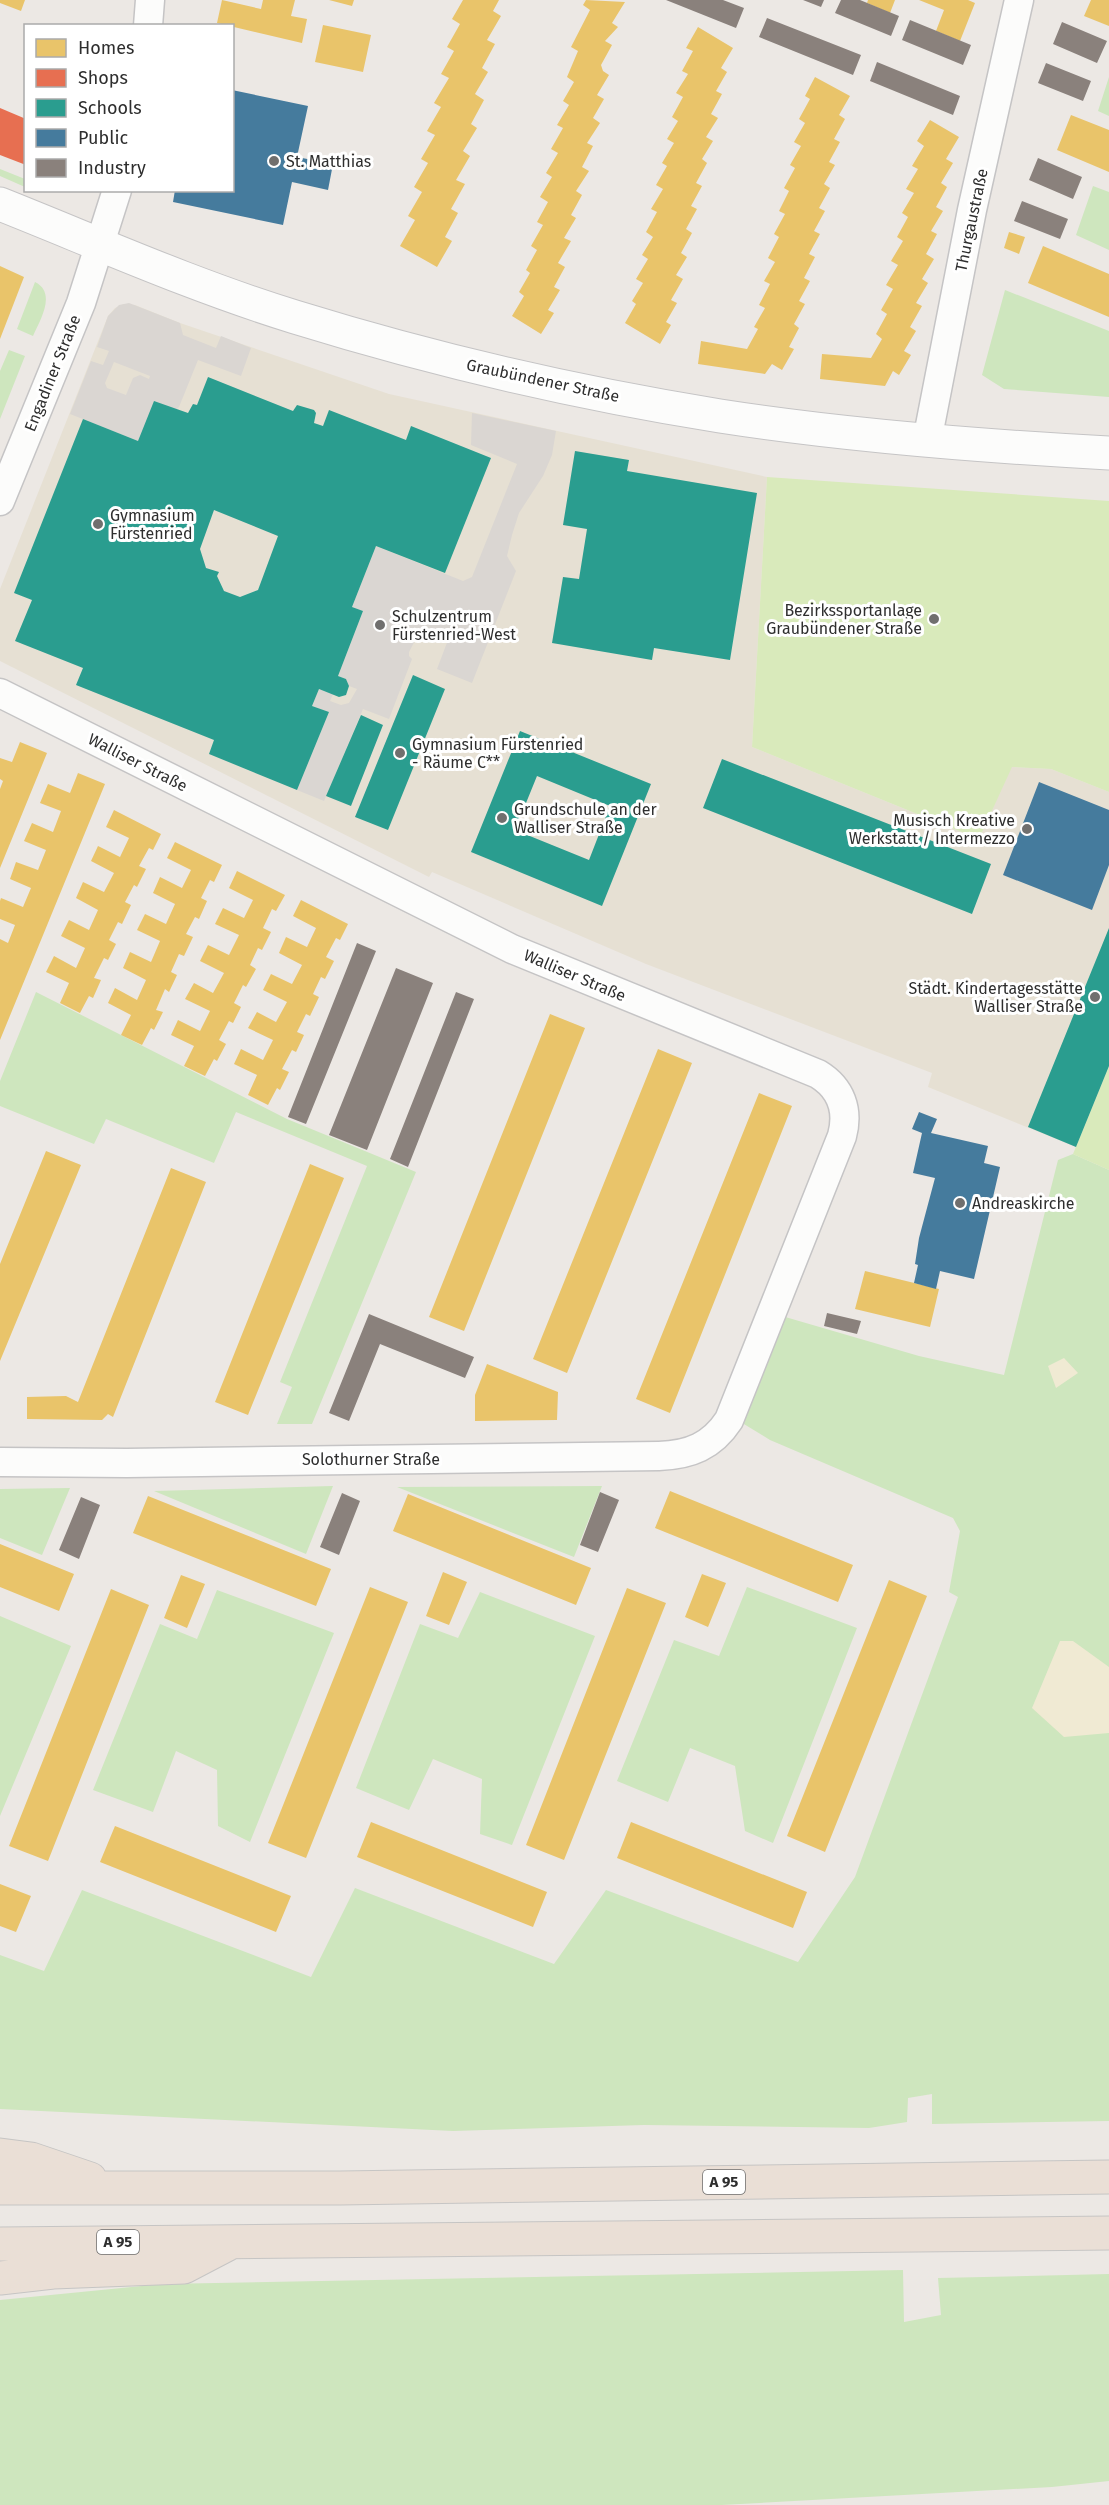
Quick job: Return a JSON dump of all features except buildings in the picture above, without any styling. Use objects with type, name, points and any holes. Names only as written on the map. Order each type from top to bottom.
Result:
[{"type":"highway","points":[[0,2155],[31,2159],[111,2187]]},
{"type":"highway","name":"A 95","points":[[0,2188],[340,2188],[1109,2177]]},
{"type":"highway","name":"A 95","points":[[0,2244],[1109,2233]]},
{"type":"highway","points":[[0,2278],[53,2272],[184,2267],[235,2241]]},
{"type":"street","points":[[148,24],[150,0]]},
{"type":"street","name":"Thurgaustraße","points":[[927,441],[972,210],[1019,0]]},
{"type":"street","name":"Engadiner Straße","points":[[0,501],[81,303],[116,192]]},
{"type":"street","name":"Graubündener Straße","points":[[0,204],[162,270],[294,317],[459,363],[718,415],[927,441],[1109,453]]},
{"type":"street","name":"Walliser Straße","points":[[0,693],[512,949],[818,1074],[833,1086],[844,1107],[846,1119],[842,1136],[729,1420]]},
{"type":"street","name":"Solothurner Straße","points":[[0,1462],[127,1463],[671,1456],[694,1451],[710,1443],[729,1420]]},
{"type":"shaded area","points":[[129,303],[180,323],[183,335],[216,348],[221,336],[251,348],[241,376],[198,360],[179,407],[138,441],[70,414],[91,361],[103,365],[109,351],[97,347],[108,316],[119,305]],"holes":[[[114,362],[150,376],[149,379],[140,375],[133,378],[126,395],[107,388],[105,383]]]},
{"type":"shaded area","name":"Schulzentrum Fürstenried-West","points":[[124,304],[135,305],[180,323],[389,394],[767,477],[752,747],[979,839],[1011,767],[1051,769],[1109,792],[1109,1066],[1076,1147],[928,1087],[932,1073],[646,964],[432,872],[429,877],[0,661],[0,589],[108,316],[115,308]]},
{"type":"shaded area","points":[[472,413],[556,431],[552,455],[543,476],[519,513],[507,556],[516,571],[472,683],[437,669],[448,640],[420,631],[409,652],[412,659],[389,719],[363,709],[324,801],[297,790],[329,712],[312,706],[319,689],[333,694],[330,701],[341,705],[349,703],[357,689],[349,686],[346,679],[338,676],[363,611],[352,607],[376,546],[463,581],[472,577],[517,464],[471,445]]},
{"type":"green space","points":[[1109,77],[1109,116],[1098,111]]},
{"type":"green space","points":[[0,169],[24,179],[24,187],[0,176]]},
{"type":"green space","points":[[1093,186],[1109,192],[1109,250],[1076,235]]},
{"type":"green space","points":[[35,282],[42,287],[46,300],[43,315],[33,336],[17,329]]},
{"type":"green space","points":[[1005,290],[1109,331],[1109,397],[1004,389],[982,375]]},
{"type":"green space","points":[[9,350],[25,356],[0,419],[0,371]]},
{"type":"green space","name":"Bezirkssportanlage Graubündener Straße","points":[[767,477],[1109,501],[1109,792],[1051,769],[1012,767],[979,839],[752,747]]},
{"type":"green space","points":[[36,992],[287,1119],[416,1172],[312,1424],[277,1424],[292,1387],[280,1382],[367,1166],[236,1112],[214,1163],[106,1119],[94,1144],[0,1106],[0,1081]]},
{"type":"green space","points":[[1109,1066],[1109,1170],[1073,1154]]},
{"type":"green space","points":[[1073,1154],[1109,1170],[1109,2121],[932,2124],[932,2094],[908,2098],[907,2122],[869,2128],[644,2125],[453,2131],[0,2109],[0,1955],[44,1971],[82,1890],[311,1977],[355,1888],[554,1964],[606,1890],[798,1962],[855,1877],[958,1597],[949,1592],[960,1531],[953,1518],[770,1440],[734,1418],[775,1314],[919,1356],[1004,1375],[1058,1160]]},
{"type":"green space","points":[[332,1486],[306,1554],[154,1491]]},
{"type":"green space","points":[[602,1486],[574,1557],[397,1487]]},
{"type":"green space","points":[[70,1488],[42,1555],[0,1538],[0,1489]]},
{"type":"green space","points":[[747,1587],[857,1628],[773,1843],[745,1831],[735,1766],[690,1748],[668,1802],[617,1781],[674,1640],[719,1656]]},
{"type":"green space","points":[[217,1590],[334,1633],[250,1842],[218,1826],[217,1770],[176,1751],[153,1812],[93,1790],[160,1624],[197,1639]]},
{"type":"green space","points":[[480,1592],[595,1636],[512,1845],[480,1834],[482,1779],[433,1759],[409,1810],[356,1788],[420,1624],[458,1638]]},
{"type":"green space","points":[[0,1616],[71,1646],[0,1816]]},
{"type":"green space","points":[[903,2270],[904,2322],[941,2315],[938,2278],[1109,2274],[1109,2481],[1052,2487],[722,2505],[0,2505],[0,2300],[162,2284]]},
{"type":"sand","points":[[1064,1358],[1078,1373],[1056,1388],[1048,1366]]},
{"type":"sand","points":[[1060,1641],[1073,1641],[1109,1667],[1109,1733],[1064,1737],[1032,1708]]},
{"type":"place","name":"St. Matthias","points":[[274,161]]},
{"type":"place","name":"Gymnasium Fürstenried","points":[[98,524]]},
{"type":"place","name":"Bezirkssportanlage Graubündener Straße","points":[[934,619]]},
{"type":"place","name":"Schulzentrum Fürstenried-West","points":[[380,625]]},
{"type":"place","name":"Gymnasium Fürstenried - Räume C**","points":[[400,753]]},
{"type":"place","name":"Grundschule an der Walliser Straße","points":[[502,818]]},
{"type":"place","name":"Musisch Kreative Werkstatt / Intermezzo","points":[[1027,829]]},
{"type":"place","name":"Städt. Kindertagesstätte Walliser Straße","points":[[1095,997]]},
{"type":"place","name":"Andreaskirche","points":[[960,1203]]}]
